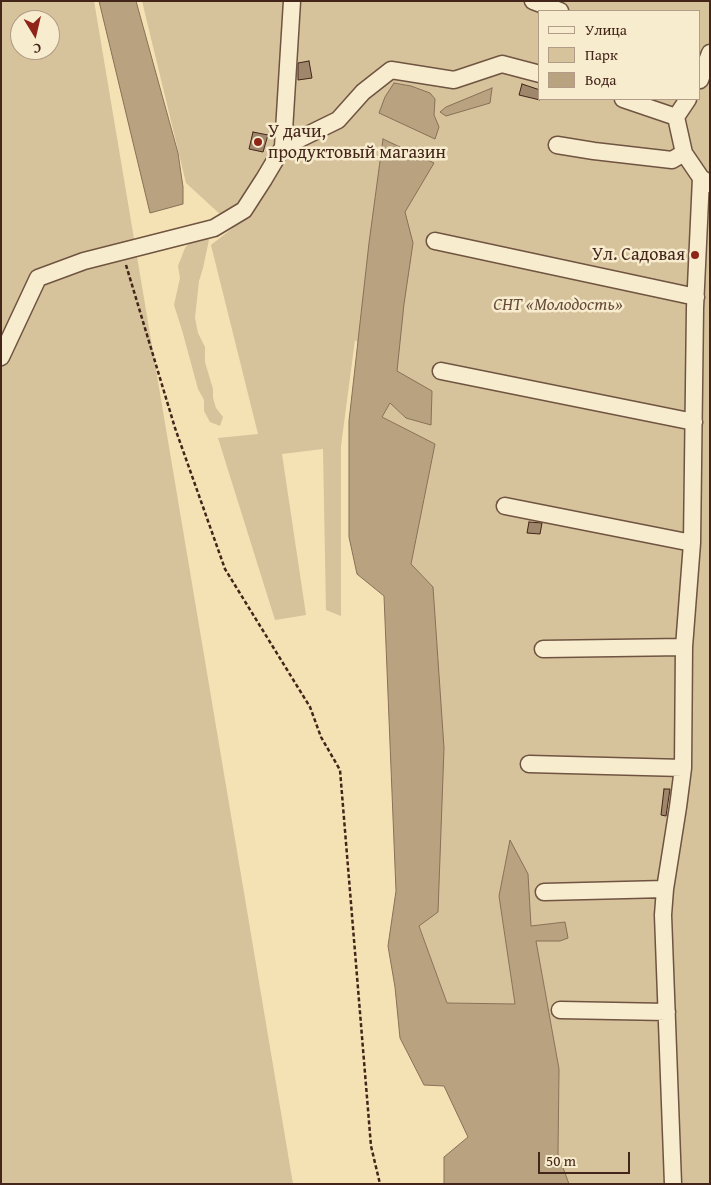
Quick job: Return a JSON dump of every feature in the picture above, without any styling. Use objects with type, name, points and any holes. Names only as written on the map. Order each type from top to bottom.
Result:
[{"type":"street","points":[[533,1],[557,10]]},
{"type":"street","points":[[1,357],[38,278],[84,261],[214,228],[244,210],[283,147],[290,3]]},
{"type":"street","points":[[701,76],[710,54]]},
{"type":"street","points":[[283,147],[338,120],[363,92],[391,70],[454,80],[502,64],[538,73]]},
{"type":"street","points":[[627,100],[676,117]]},
{"type":"street","points":[[673,1184],[663,915],[665,889],[683,768],[684,646],[692,543],[696,297],[705,181],[684,153],[676,117],[687,100]]},
{"type":"street","points":[[557,145],[672,160],[684,153]]},
{"type":"street","points":[[435,241],[696,297]]},
{"type":"street","points":[[441,371],[694,422]]},
{"type":"street","points":[[505,506],[692,543]]},
{"type":"street","points":[[544,649],[684,646]]},
{"type":"street","points":[[529,764],[683,768]]},
{"type":"street","points":[[544,892],[665,889]]},
{"type":"street","points":[[560,1010],[667,1012]]},
{"type":"path","points":[[122,252],[175,428],[225,569],[310,707],[321,737],[340,770],[371,1146],[380,1184]]},
{"type":"green space","points":[[1,1],[94,1],[293,1184],[1,1184]]},
{"type":"green space","name":"СНТ «Молодость»","points":[[142,1],[710,1],[710,1184],[569,1184],[558,1154],[559,1069],[536,941],[560,941],[564,922],[531,926],[508,853],[499,896],[515,1004],[447,1003],[419,925],[433,587],[411,564],[435,444],[382,417],[390,403],[406,418],[397,371],[375,358],[355,340],[341,446],[341,616],[326,610],[323,449],[282,454],[306,615],[275,620],[218,438],[258,434],[211,245],[234,227],[186,183]]},
{"type":"green space","points":[[210,235],[199,281],[195,318],[198,333],[205,347],[205,362],[213,389],[213,398],[216,408],[223,417],[220,426],[210,422],[204,411],[204,400],[198,389],[174,305],[180,278],[178,266],[185,248],[191,241]]},
{"type":"water","points":[[99,1],[136,1],[178,153],[183,187],[183,204],[150,213]]},
{"type":"water","points":[[394,83],[411,86],[430,93],[435,99],[434,115],[439,127],[435,139],[379,113],[385,97]]},
{"type":"water","points":[[492,88],[490,103],[446,116],[440,112],[446,107]]},
{"type":"water","points":[[383,139],[434,163],[405,212],[413,243],[397,371],[432,391],[431,425],[406,418],[390,403],[382,417],[435,444],[411,564],[433,587],[444,748],[438,912],[419,926],[447,1003],[515,1004],[499,896],[510,840],[528,874],[531,926],[565,922],[568,938],[560,941],[536,941],[559,1069],[558,1154],[569,1184],[444,1184],[444,1157],[468,1137],[444,1086],[424,1085],[400,1038],[395,987],[388,946],[396,891],[384,596],[357,574],[349,537],[349,421]]},
{"type":"building","points":[[309,61],[312,78],[298,80],[298,63]]},
{"type":"building","points":[[522,84],[538,89],[538,100],[519,95]]},
{"type":"building","name":"У дачи, продуктовый магазин","points":[[253,132],[268,135],[263,152],[249,149]]},
{"type":"building","points":[[529,522],[542,523],[540,534],[527,533]]},
{"type":"building","points":[[664,789],[670,789],[666,816],[661,815]]},
{"type":"place","name":"У дачи, продуктовый магазин","points":[[258,142]]},
{"type":"place","name":"Ул. Садовая","points":[[695,255]]}]
